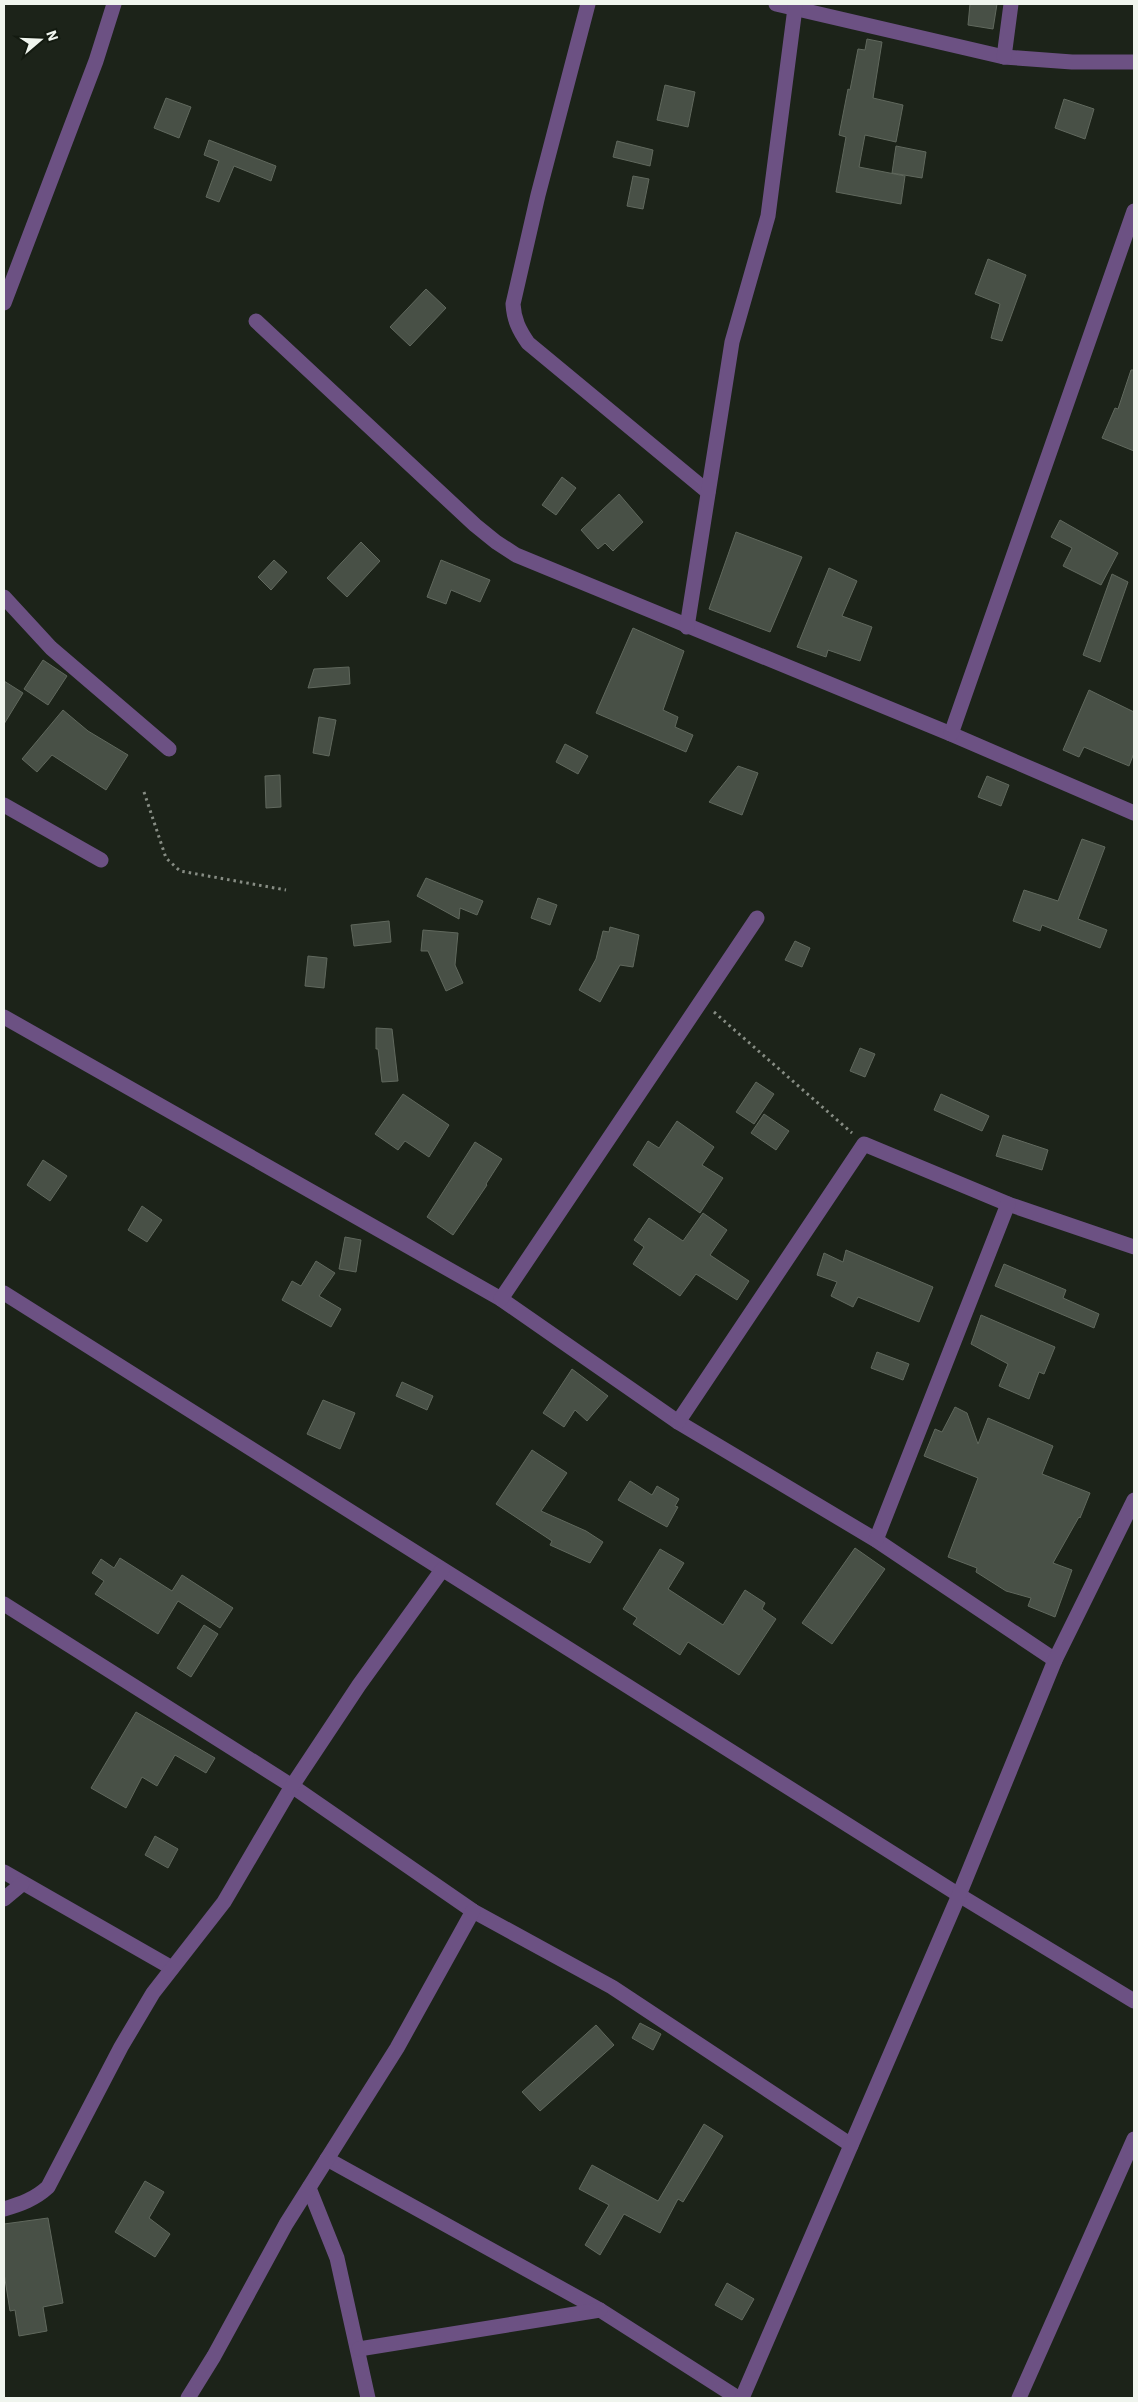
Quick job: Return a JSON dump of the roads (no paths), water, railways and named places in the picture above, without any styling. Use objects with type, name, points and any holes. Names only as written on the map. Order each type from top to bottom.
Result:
[{"type":"street","points":[[4,303],[96,61],[114,4]]},
{"type":"street","points":[[588,4],[538,195],[513,304],[514,316],[518,328],[528,343],[708,492]]},
{"type":"street","points":[[776,4],[1004,57],[1072,62],[1134,62]]},
{"type":"street","points":[[1004,57],[1011,4]]},
{"type":"street","points":[[686,626],[732,342],[768,216],[796,8]]},
{"type":"street","points":[[951,734],[1134,211]]},
{"type":"street","points":[[256,321],[496,542],[516,555],[951,734],[1134,813]]},
{"type":"street","points":[[4,596],[51,648],[169,749]]},
{"type":"street","points":[[4,805],[101,860]]},
{"type":"street","points":[[501,1299],[757,918]]},
{"type":"street","points":[[4,1017],[501,1299],[678,1422],[876,1540],[1055,1660]]},
{"type":"street","points":[[678,1422],[864,1144],[1008,1204],[1134,1246]]},
{"type":"street","points":[[876,1540],[1008,1204]]},
{"type":"street","points":[[4,1293],[959,1895],[1134,2001]]},
{"type":"street","points":[[327,2159],[600,2310],[740,2398],[959,1895],[1055,1660],[1134,1500]]},
{"type":"street","points":[[4,2209],[39,2195],[48,2187],[121,2047],[172,1968],[224,1902],[292,1786],[359,1685],[442,1570]]},
{"type":"street","points":[[4,1604],[292,1786],[473,1911],[612,1986],[851,2145]]},
{"type":"street","points":[[4,1872],[172,1968]]},
{"type":"street","points":[[4,1899],[22,1884]]},
{"type":"street","points":[[188,2398],[214,2356],[286,2224],[397,2048],[473,1911]]},
{"type":"street","points":[[1019,2398],[1134,2139]]},
{"type":"street","points":[[309,2188],[337,2258],[359,2349],[368,2398]]},
{"type":"street","points":[[359,2349],[600,2310]]}]
